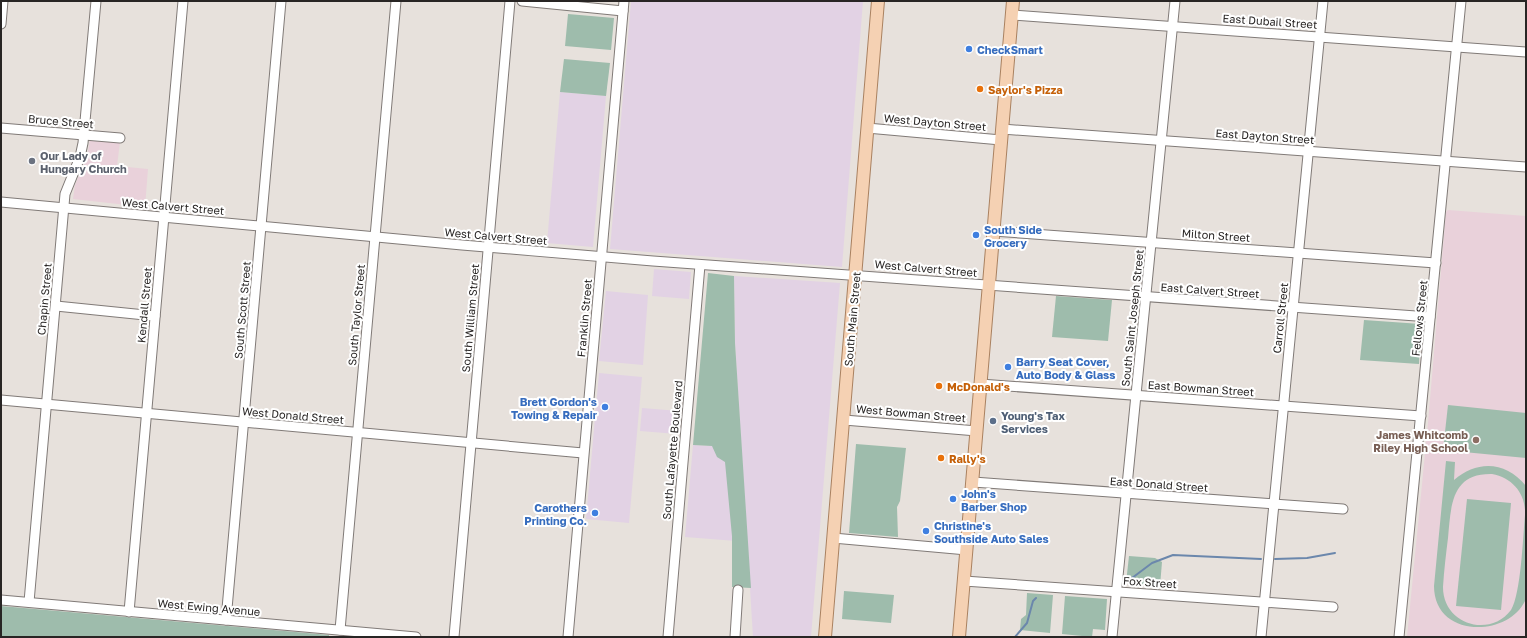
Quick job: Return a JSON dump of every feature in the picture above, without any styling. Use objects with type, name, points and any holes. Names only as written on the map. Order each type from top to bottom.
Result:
[{"type":"main road","name":"South Main Street","points":[[825,637],[878,1]]},
{"type":"main road","points":[[959,637],[1013,1]]},
{"type":"street","points":[[1,24],[3,1]]},
{"type":"street","name":"Chapin Street","points":[[29,602],[64,208],[68,185],[80,157],[84,135],[96,1]]},
{"type":"street","name":"Kendall Street","points":[[129,612],[183,1]]},
{"type":"street","name":"South Scott Street","points":[[226,620],[281,1]]},
{"type":"street","name":"South Taylor Street","points":[[340,630],[396,1]]},
{"type":"street","name":"South William Street","points":[[454,637],[510,1]]},
{"type":"street","points":[[522,1],[623,11]]},
{"type":"street","name":"Franklin Street","points":[[568,637],[624,1]]},
{"type":"street","name":"South Saint Joseph Street","points":[[1112,637],[1175,1]]},
{"type":"street","name":"Carroll Street","points":[[1261,637],[1323,1]]},
{"type":"street","name":"Fellows Street","points":[[1399,637],[1461,1]]},
{"type":"street","name":"East Dubail Street","points":[[1012,15],[1526,52]]},
{"type":"street","name":"Bruce Street","points":[[1,128],[120,138]]},
{"type":"street","name":"West Dayton Street","points":[[867,128],[1002,134]]},
{"type":"street","name":"East Dayton Street","points":[[1002,134],[1161,140],[1526,167]]},
{"type":"street","name":"West Calvert Street","points":[[1,202],[601,257],[989,285]]},
{"type":"street","name":"Milton Street","points":[[993,231],[1436,263]]},
{"type":"street","name":"South Lafayette Boulevard","points":[[668,637],[700,265]]},
{"type":"street","name":"East Calvert Street","points":[[989,285],[1430,317]]},
{"type":"street","points":[[56,306],[155,316]]},
{"type":"street","name":"East Bowman Street","points":[[980,384],[1421,416]]},
{"type":"street","name":"West Donald Street","points":[[1,400],[583,453]]},
{"type":"street","name":"West Bowman Street","points":[[844,420],[977,431]]},
{"type":"street","name":"East Donald Street","points":[[973,482],[1343,509]]},
{"type":"street","points":[[833,538],[967,550]]},
{"type":"street","name":"Fox Street","points":[[964,581],[1333,607]]},
{"type":"street","points":[[735,637],[738,590]]},
{"type":"street","name":"West Ewing Avenue","points":[[1,600],[416,637]]},
{"type":"shaded area","points":[[631,1],[863,1],[842,267],[610,249]]},
{"type":"shaded area","points":[[560,92],[606,96],[593,247],[547,243]]},
{"type":"shaded area","points":[[90,139],[120,142],[117,166],[148,169],[145,207],[73,199],[75,185],[87,157]]},
{"type":"shaded area","name":"James Whitcomb Riley High School","points":[[1448,210],[1526,216],[1526,637],[1407,637],[1428,423],[1446,212]]},
{"type":"shaded area","points":[[654,269],[691,272],[689,299],[652,296]]},
{"type":"shaded area","points":[[734,276],[840,283],[811,637],[753,637],[735,343]]},
{"type":"shaded area","points":[[606,291],[648,295],[643,365],[599,361]]},
{"type":"shaded area","points":[[599,373],[642,377],[629,523],[586,519]]},
{"type":"shaded area","points":[[642,408],[679,411],[677,434],[640,431]]},
{"type":"shaded area","points":[[693,445],[731,447],[736,541],[685,537]]},
{"type":"green space","points":[[568,14],[614,18],[611,50],[565,46]]},
{"type":"green space","points":[[564,59],[610,63],[606,96],[560,92]]},
{"type":"green space","points":[[708,273],[734,276],[735,343],[751,588],[732,587],[732,536],[725,462],[717,457],[712,446],[693,445]]},
{"type":"green space","points":[[1056,296],[1112,300],[1108,341],[1052,337]]},
{"type":"green space","points":[[1364,320],[1421,324],[1419,364],[1360,360]]},
{"type":"green space","points":[[1448,405],[1526,413],[1526,458],[1443,450]]},
{"type":"green space","points":[[856,444],[906,448],[900,501],[897,507],[898,537],[849,533]]},
{"type":"green space","points":[[1446,461],[1455,462],[1454,480],[1463,473],[1482,467],[1491,466],[1510,472],[1526,486],[1525,601],[1516,613],[1503,622],[1488,626],[1473,627],[1458,623],[1446,615],[1437,603],[1434,586]],"holes":[[[1492,474],[1506,479],[1517,488],[1521,494],[1525,507],[1519,578],[1517,591],[1511,610],[1502,619],[1492,624],[1480,625],[1469,623],[1459,618],[1451,611],[1445,600],[1443,587],[1444,568],[1450,514],[1452,503],[1456,494],[1461,485],[1468,479],[1478,475]]]},
{"type":"green space","points":[[1467,499],[1511,503],[1501,610],[1456,606]]},
{"type":"green space","points":[[1129,556],[1155,558],[1162,562],[1160,586],[1126,583]]},
{"type":"green space","points":[[844,591],[894,595],[891,623],[842,619]]},
{"type":"green space","points":[[1027,593],[1053,595],[1050,633],[1020,630],[1021,619],[1026,615]]},
{"type":"green space","points":[[1065,596],[1107,599],[1105,630],[1093,629],[1092,637],[1062,634]]},
{"type":"green space","points":[[1,606],[329,635],[329,637],[1,637]]},
{"type":"waterway","points":[[1275,559],[1307,558],[1335,553]]},
{"type":"waterway","points":[[1132,578],[1152,563],[1173,555],[1261,559]]},
{"type":"waterway","points":[[1015,637],[1027,623],[1033,601],[1036,598]]},
{"type":"place","name":"CheckSmart","points":[[969,49]]},
{"type":"place","name":"Saylor's Pizza","points":[[980,89]]},
{"type":"place","name":"Our Lady of Hungary Church","points":[[32,161]]},
{"type":"place","name":"South Side Grocery","points":[[976,235]]},
{"type":"place","name":"Barry Seat Cover, Auto Body & Glass","points":[[1008,367]]},
{"type":"place","name":"McDonald's","points":[[939,386]]},
{"type":"place","name":"Brett Gordon's Towing & Repair","points":[[605,407]]},
{"type":"place","name":"Young's Tax Services","points":[[993,421]]},
{"type":"place","name":"James Whitcomb Riley High School","points":[[1476,440]]},
{"type":"place","name":"Rally's","points":[[941,458]]},
{"type":"place","name":"John's Barber Shop","points":[[953,499]]},
{"type":"place","name":"Carothers Printing Co.","points":[[595,513]]},
{"type":"place","name":"Christine's Southside Auto Sales","points":[[926,531]]}]
